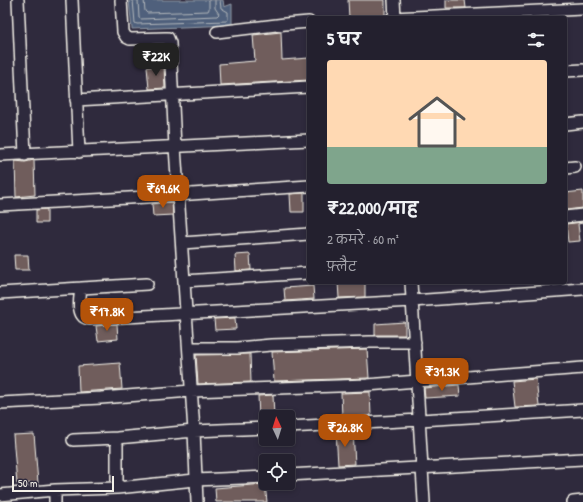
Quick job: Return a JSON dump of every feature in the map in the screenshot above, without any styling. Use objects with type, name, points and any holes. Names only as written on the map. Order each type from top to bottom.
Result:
[{"type":"street","points":[[18,0],[25,155]]},
{"type":"street","points":[[72,0],[79,152]]},
{"type":"street","points":[[121,0],[123,32],[126,37],[130,39],[165,38],[170,40],[175,147],[192,391],[197,502]]},
{"type":"street","points":[[394,0],[395,16]]},
{"type":"street","points":[[437,16],[583,9]]},
{"type":"street","points":[[217,32],[307,22]]},
{"type":"street","points":[[567,71],[583,70]]},
{"type":"street","points":[[76,100],[307,87]]},
{"type":"street","points":[[567,124],[583,122]]},
{"type":"street","points":[[0,155],[25,155],[307,140]]},
{"type":"street","points":[[0,204],[179,195],[307,186]]},
{"type":"street","points":[[567,217],[583,215]]},
{"type":"street","points":[[182,243],[307,234]]},
{"type":"street","points":[[184,281],[307,273]]},
{"type":"street","points":[[0,293],[147,284]]},
{"type":"street","points":[[411,284],[424,502]]},
{"type":"street","points":[[81,288],[79,311],[81,316],[85,319],[412,301],[583,289]]},
{"type":"street","points":[[189,348],[237,348],[271,345],[415,342]]},
{"type":"street","points":[[0,402],[124,397],[192,391],[367,385],[583,368]]},
{"type":"street","points":[[295,427],[583,410]]},
{"type":"street","points":[[73,440],[117,438],[194,431],[259,428]]},
{"type":"street","points":[[117,438],[117,488]]},
{"type":"street","points":[[295,476],[583,459]]},
{"type":"street","points":[[0,495],[55,490],[117,488],[195,480],[259,477]]},
{"type":"street","points":[[55,490],[55,502]]},
{"type":"street","points":[[573,502],[583,501]]},
{"type":"water","points":[[129,0],[223,0],[224,7],[232,4],[232,25],[132,29]]},
{"type":"building","points":[[348,0],[385,0],[385,16],[349,16]]},
{"type":"building","points":[[446,0],[465,0],[466,8],[446,8]]},
{"type":"building","points":[[281,32],[282,60],[307,58],[307,80],[220,85],[219,64],[255,61],[253,35]]},
{"type":"building","points":[[164,66],[165,88],[149,89],[147,67]]},
{"type":"building","points":[[34,160],[35,195],[16,197],[15,161],[25,162]]},
{"type":"building","points":[[583,191],[583,208],[567,210],[567,193]]},
{"type":"building","points":[[304,193],[304,212],[291,212],[290,194]]},
{"type":"building","points":[[172,202],[173,215],[153,216],[152,204]]},
{"type":"building","points":[[47,209],[47,223],[36,223],[36,210]]},
{"type":"building","points":[[583,222],[578,224],[580,241],[568,242],[567,224]]},
{"type":"building","points":[[250,254],[251,270],[236,271],[235,255]]},
{"type":"building","points":[[14,255],[28,255],[29,270],[15,270]]},
{"type":"building","points":[[338,284],[365,284],[365,297],[339,298]]},
{"type":"building","points":[[313,286],[314,299],[285,301],[284,288]]},
{"type":"building","points":[[235,318],[236,329],[215,330],[214,319]]},
{"type":"building","points":[[405,322],[405,335],[375,335],[375,324]]},
{"type":"building","points":[[117,324],[118,339],[98,341],[96,326]]},
{"type":"building","points":[[367,349],[369,378],[274,381],[272,352]]},
{"type":"building","points":[[250,354],[251,382],[198,384],[196,355]]},
{"type":"building","points":[[120,363],[122,389],[79,392],[78,366]]},
{"type":"building","points":[[536,379],[539,406],[515,407],[512,381]]},
{"type":"building","points":[[459,385],[460,396],[425,398],[424,388]]},
{"type":"building","points":[[370,392],[371,416],[342,417],[341,393]]},
{"type":"building","points":[[273,395],[274,410],[259,410],[259,417],[258,396]]},
{"type":"building","points":[[336,431],[353,431],[355,464],[338,465]]},
{"type":"building","points":[[34,434],[38,483],[17,484],[13,435]]},
{"type":"building","points":[[259,484],[259,490],[266,490],[267,502],[216,502],[215,488]]}]
